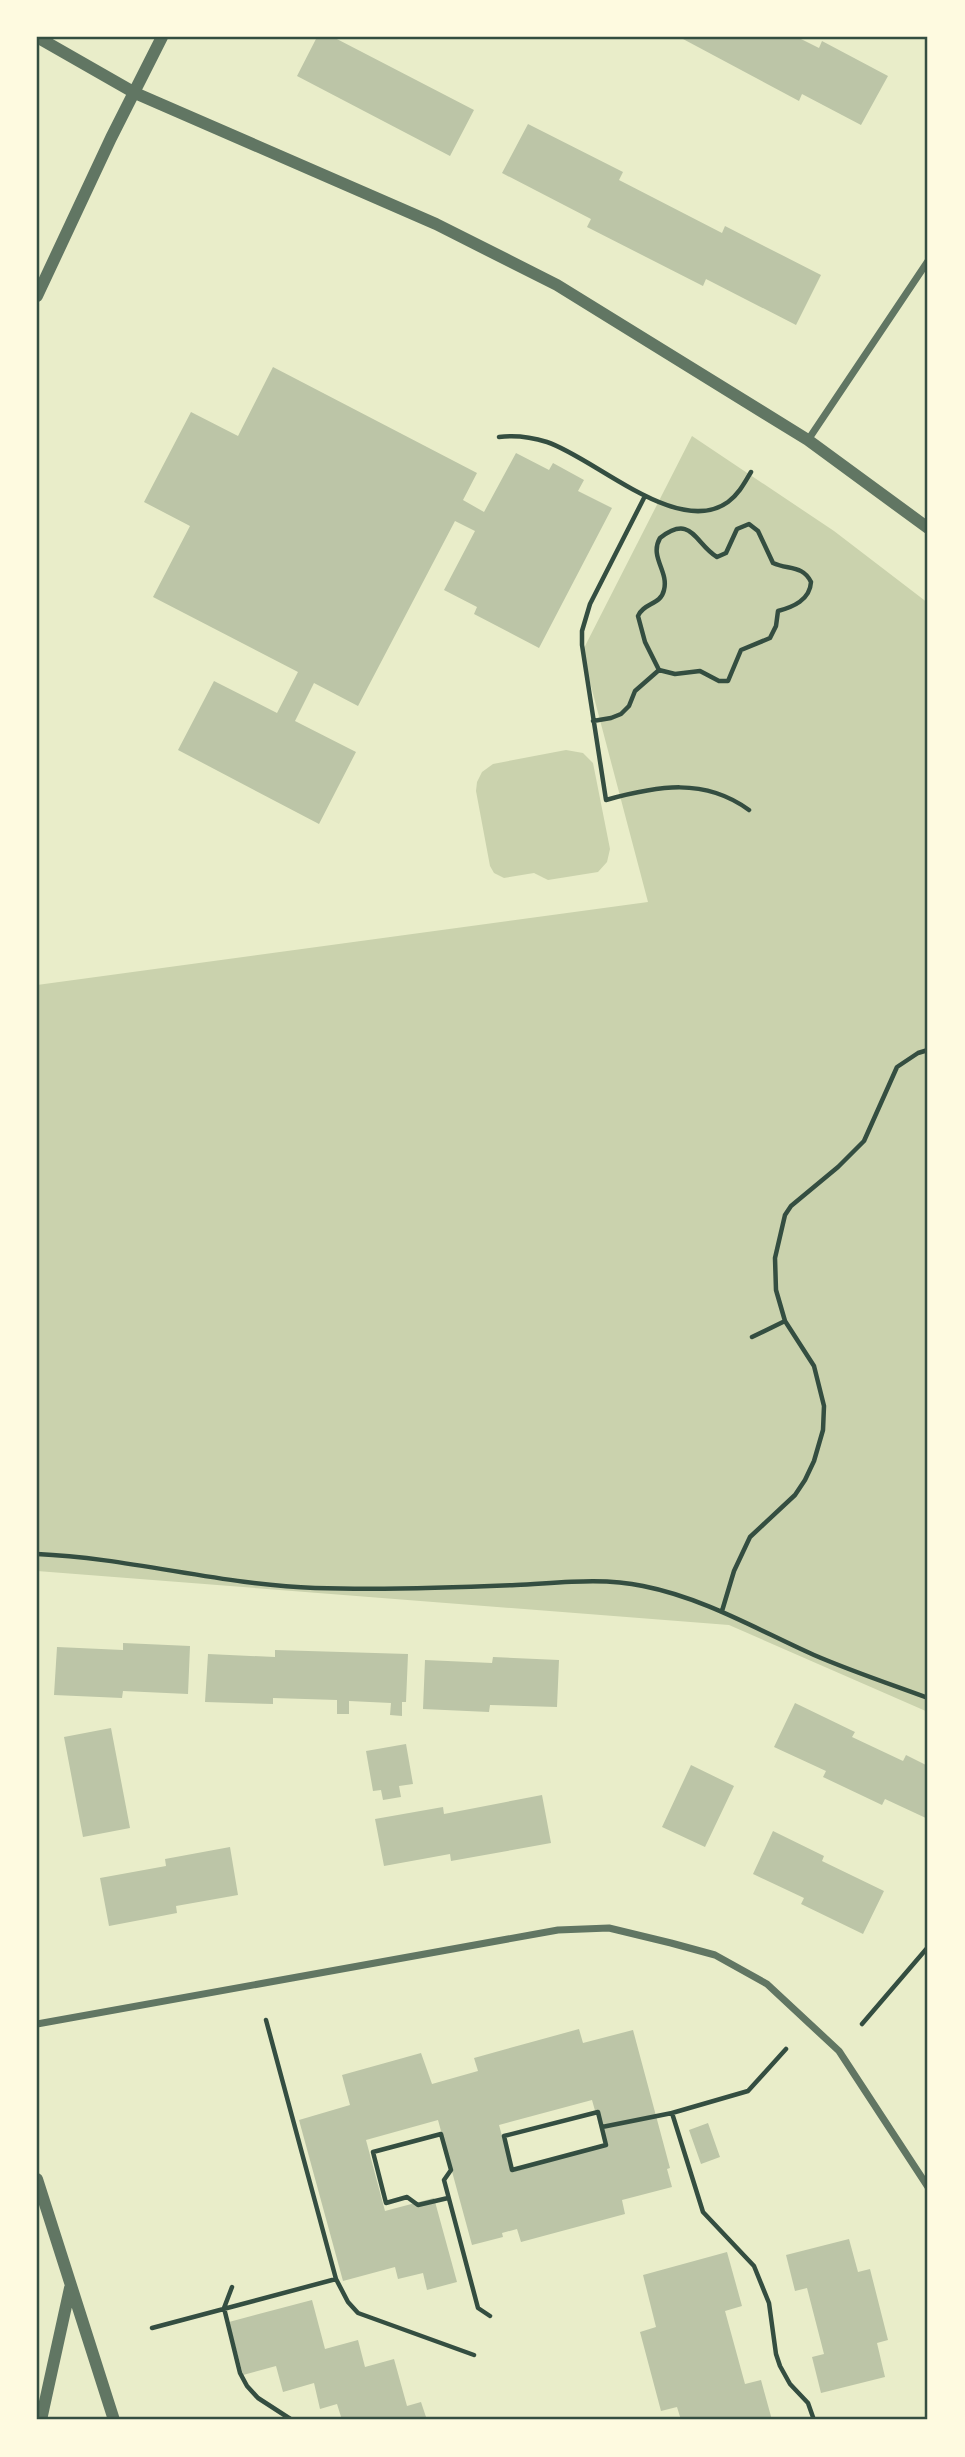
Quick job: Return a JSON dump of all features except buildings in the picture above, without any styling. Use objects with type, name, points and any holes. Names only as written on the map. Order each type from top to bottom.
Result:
[{"type":"street","points":[[37,37],[135,93],[436,224],[557,285],[808,440],[928,528]]},
{"type":"street","points":[[37,296],[162,37]]},
{"type":"street","points":[[808,440],[928,261]]},
{"type":"street","points":[[37,2024],[558,1930],[610,1928],[715,1955],[767,1984],[839,2051],[928,2187]]},
{"type":"street","points":[[37,2179],[114,2420]]},
{"type":"street","points":[[41,2420],[70,2288]]},
{"type":"path","points":[[499,437],[526,437],[547,443],[645,496],[687,510],[716,508],[729,501],[740,490],[751,472]]},
{"type":"path","points":[[645,496],[596,590],[585,619],[582,645],[606,800],[641,790],[685,787],[725,795],[749,810]]},
{"type":"path","points":[[749,524],[758,531],[773,563],[802,570],[810,578],[811,587],[805,597],[794,606],[778,611],[776,626],[770,638],[741,650],[728,681],[719,681],[700,671],[675,674],[659,670],[645,642],[638,616],[642,609],[661,599],[665,589],[655,551],[657,542],[663,535],[678,529],[690,531],[717,557],[726,552],[737,529],[749,524]]},
{"type":"path","points":[[593,720],[621,714],[629,706],[635,691],[659,670]]},
{"type":"path","points":[[722,1611],[734,1570],[750,1537],[805,1480],[823,1430],[824,1406],[814,1366],[785,1321],[774,1270],[788,1210],[855,1152],[864,1140],[897,1067],[918,1053],[928,1050]]},
{"type":"path","points":[[752,1337],[785,1321]]},
{"type":"path","points":[[37,1554],[312,1588],[374,1589],[603,1582],[654,1588],[722,1611],[817,1656],[928,1698]]},
{"type":"path","points":[[862,2024],[928,1947]]},
{"type":"path","points":[[266,2020],[337,2279],[348,2302],[358,2313],[474,2355]]},
{"type":"path","points":[[603,2127],[672,2113],[748,2091],[786,2049]]},
{"type":"path","points":[[598,2112],[603,2127],[606,2145],[512,2170],[504,2136],[598,2112]]},
{"type":"path","points":[[672,2113],[703,2212],[754,2266],[769,2303],[780,2366],[790,2384],[808,2403],[814,2420]]},
{"type":"path","points":[[448,2198],[418,2205],[407,2197],[386,2203],[373,2152],[441,2134],[451,2170],[444,2180],[448,2198],[478,2308],[490,2316]]},
{"type":"path","points":[[152,2328],[337,2279]]},
{"type":"path","points":[[232,2287],[224,2308],[240,2373],[258,2398],[292,2420]]},
{"type":"green space","points":[[692,436],[834,531],[928,603],[928,1712],[729,1625],[37,1571],[37,985],[648,902],[582,652]]},
{"type":"green space","points":[[566,750],[583,753],[593,763],[610,849],[607,862],[598,872],[548,880],[534,873],[504,878],[494,873],[490,866],[476,791],[482,772],[493,764]]}]
